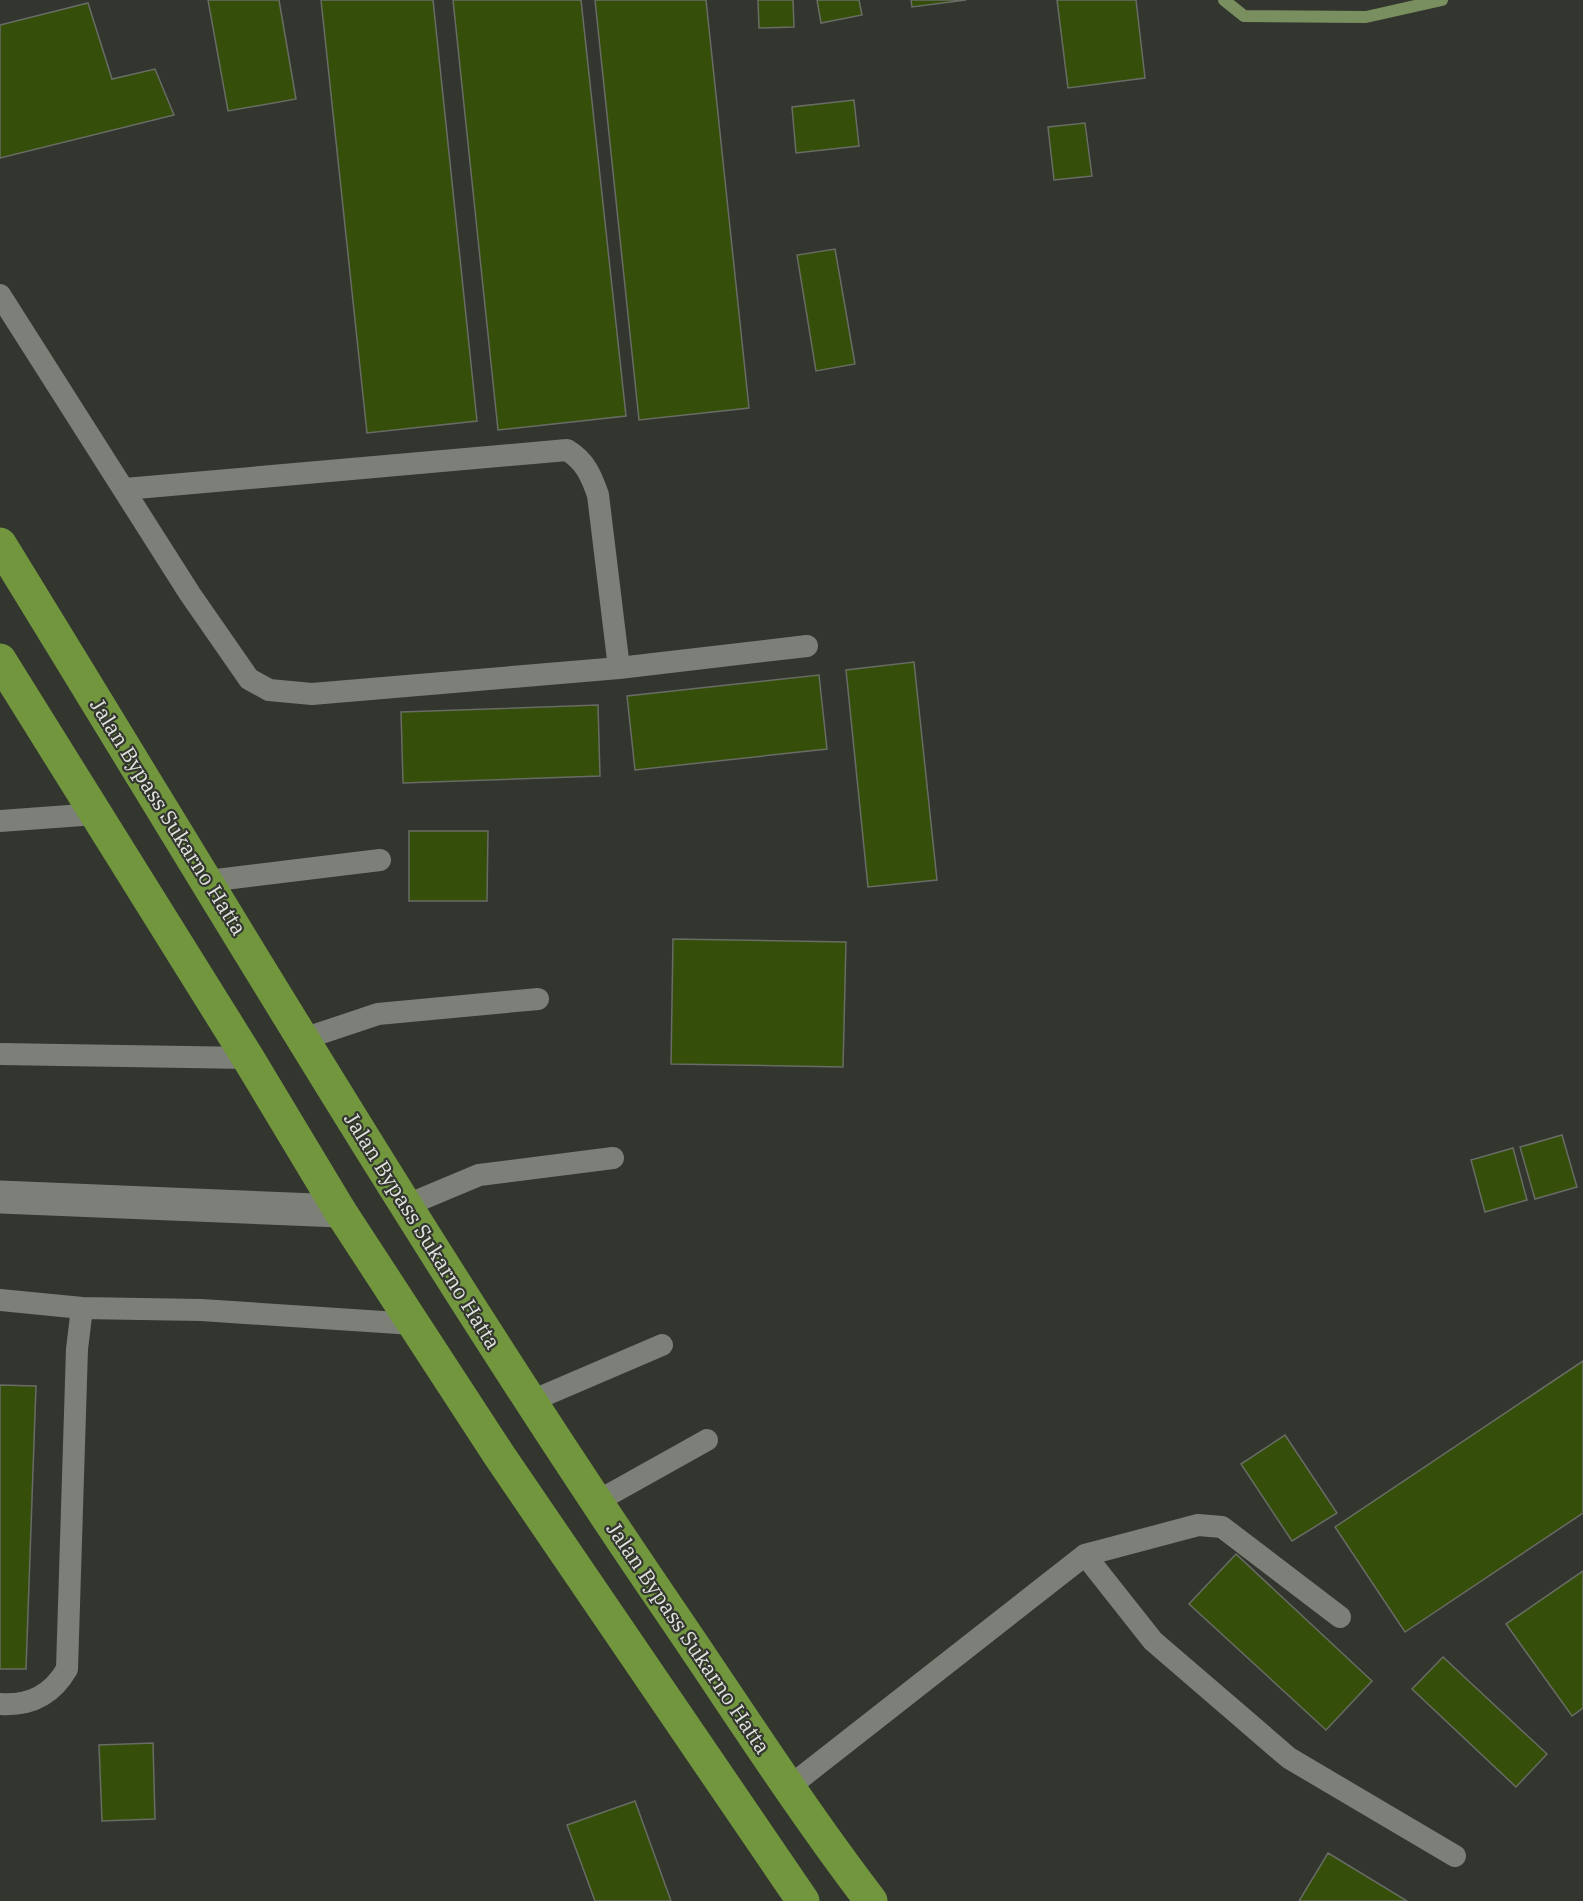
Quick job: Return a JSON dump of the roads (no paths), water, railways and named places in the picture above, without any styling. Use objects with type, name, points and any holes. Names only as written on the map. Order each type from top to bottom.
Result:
[{"type":"highway","name":"Jalan Bypass Sukarno Hatta","points":[[0,544],[405,1206],[529,1402],[789,1787],[871,1901]]},
{"type":"highway","points":[[0,660],[248,1058],[340,1211],[413,1324],[499,1455],[803,1901]]},
{"type":"street","points":[[0,1197],[340,1211]]},
{"type":"lane","points":[[0,295],[190,594],[249,679],[269,690],[312,694],[619,668],[807,646]]},
{"type":"lane","points":[[125,489],[567,450],[580,458],[590,472],[598,495],[619,668]]},
{"type":"lane","points":[[0,821],[96,814]]},
{"type":"lane","points":[[208,881],[380,860]]},
{"type":"lane","points":[[303,1039],[378,1014],[538,999]]},
{"type":"lane","points":[[0,1054],[248,1058]]},
{"type":"lane","points":[[405,1206],[479,1175],[612,1158]]},
{"type":"lane","points":[[0,1299],[82,1308],[201,1310],[413,1324]]},
{"type":"lane","points":[[0,1704],[31,1701],[45,1695],[59,1683],[67,1669],[77,1349],[82,1308]]},
{"type":"lane","points":[[529,1402],[662,1345]]},
{"type":"lane","points":[[596,1502],[706,1440]]},
{"type":"lane","points":[[789,1787],[1085,1556],[1198,1525],[1222,1527],[1341,1617]]},
{"type":"lane","points":[[1085,1556],[1153,1641],[1289,1758],[1455,1856]]},
{"type":"waterway","points":[[1224,0],[1244,16],[1366,17],[1442,0]]}]
